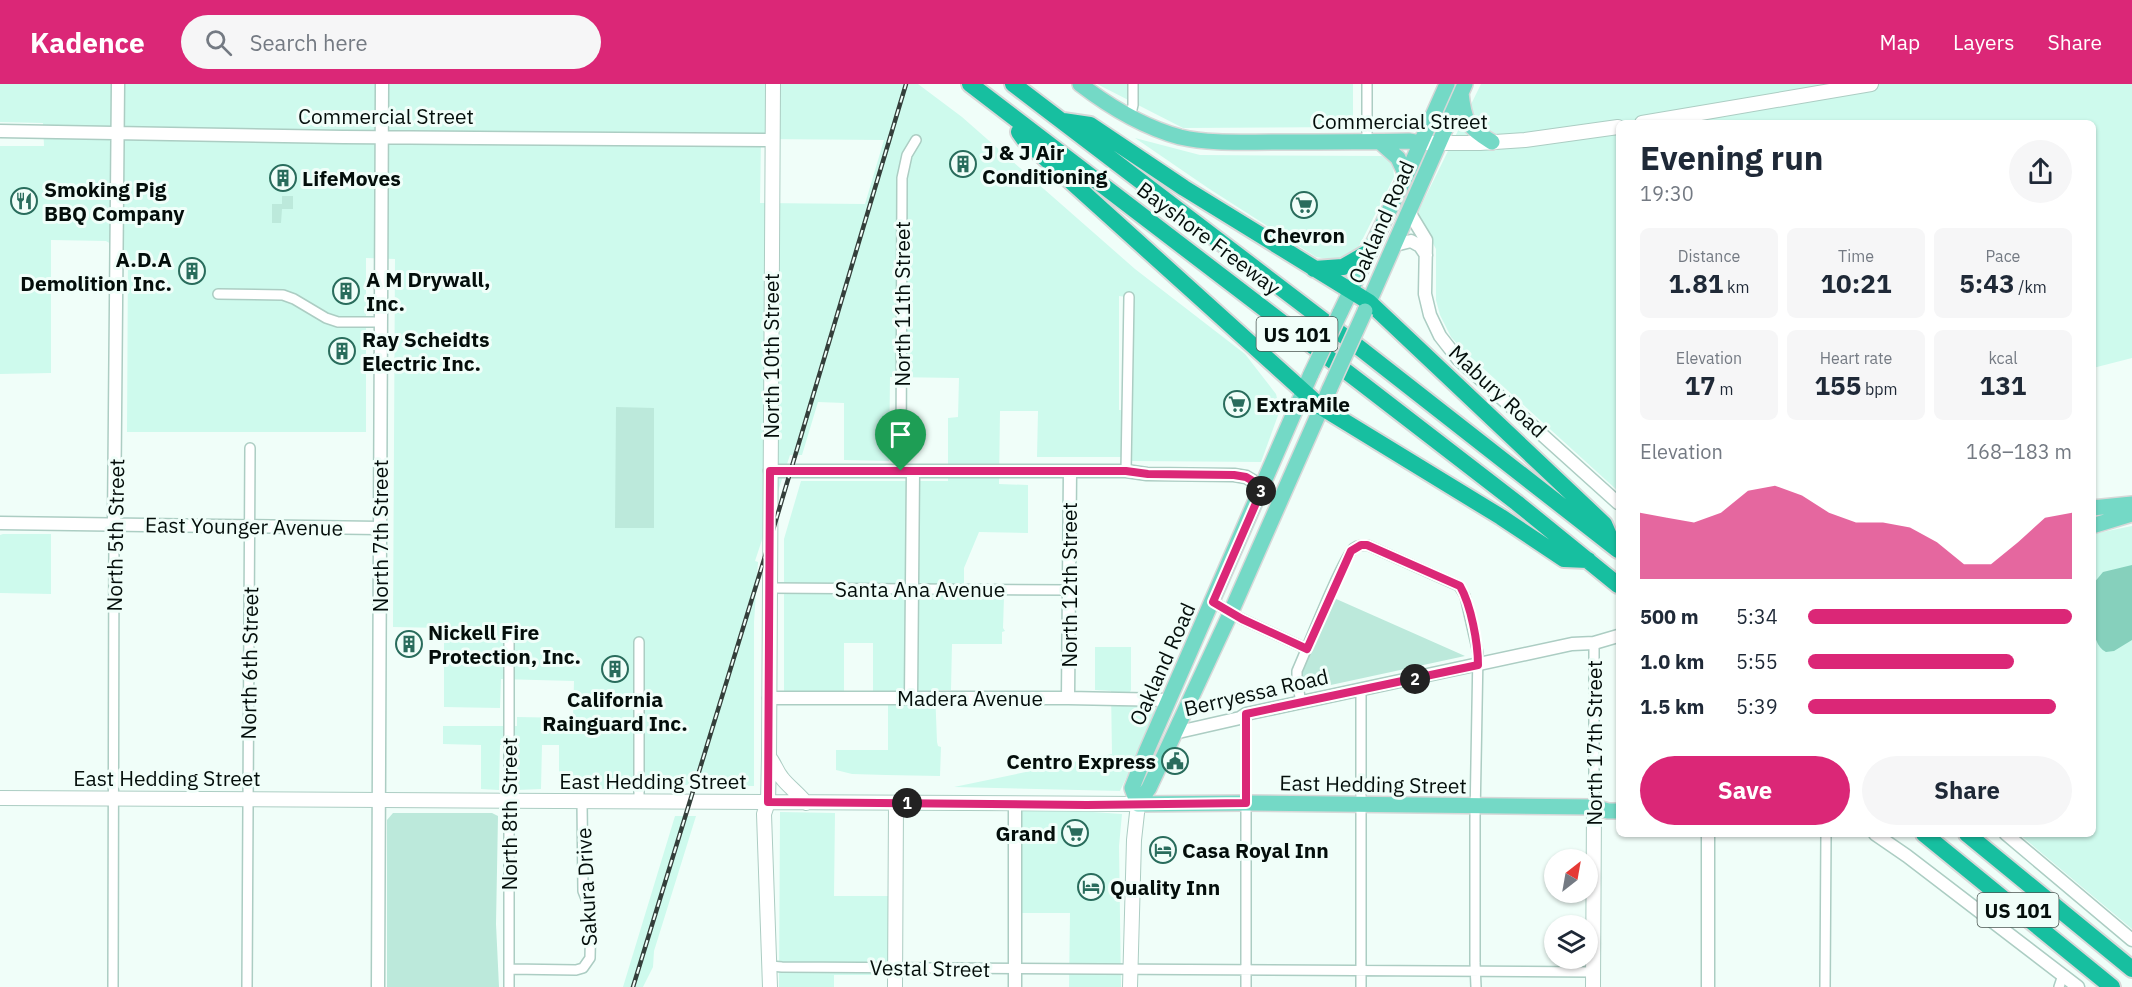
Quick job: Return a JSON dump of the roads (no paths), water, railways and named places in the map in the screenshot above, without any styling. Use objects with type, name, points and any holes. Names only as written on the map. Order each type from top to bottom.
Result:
[{"type":"highway","name":"Bayshore Freeway","points":[[970,84],[1397,410],[1616,583]]},
{"type":"highway","name":"Bayshore Freeway","points":[[1013,84],[1361,349],[1616,548]]},
{"type":"highway","points":[[1004,109],[1024,139],[1321,407],[1501,517],[1564,559],[1588,560]]},
{"type":"highway","points":[[1061,121],[1090,125],[1184,188],[1314,269],[1367,307],[1604,524],[1616,548]]},
{"type":"highway","points":[[1314,269],[1343,267],[1369,252]]},
{"type":"highway","name":"US 101","points":[[1928,837],[2112,987]]},
{"type":"highway","name":"US 101","points":[[1971,837],[2132,969]]},
{"type":"main road","name":"North 10th Street","points":[[770,987],[764,814],[768,802],[769,757],[773,84]]},
{"type":"main road","name":"Commercial Street","points":[[1080,84],[1100,100],[1130,118],[1182,137],[1231,142],[1492,142],[1525,140],[1616,127]]},
{"type":"main road","name":"Oakland Road","points":[[1138,804],[1132,788],[1311,374],[1406,176],[1447,84]]},
{"type":"main road","points":[[1660,120],[1871,84]]},
{"type":"main road","points":[[1463,88],[1463,112],[1468,124],[1475,132],[1492,142]]},
{"type":"main road","name":"Oakland Road","points":[[1138,804],[1149,788],[1231,612],[1463,88]]},
{"type":"main road","points":[[1374,141],[1398,158],[1406,176]]},
{"type":"main road","points":[[2096,508],[2132,504]]},
{"type":"main road","points":[[2096,525],[2132,514]]},
{"type":"main road","points":[[769,757],[781,777],[806,802]]},
{"type":"main road","name":"East Hedding Street","points":[[0,798],[639,803],[1246,803],[1594,807],[1616,811]]},
{"type":"main road","name":"East Hedding Street","points":[[1594,807],[1616,801]]},
{"type":"main road","points":[[896,803],[896,987]]},
{"type":"main road","points":[[1130,987],[1134,840],[1138,804]]},
{"type":"main road","name":"North 17th Street","points":[[1593,987],[1594,807]]},
{"type":"street","name":"North 5th Street","points":[[113,987],[118,84]]},
{"type":"street","name":"North 7th Street","points":[[378,987],[382,84]]},
{"type":"street","points":[[1130,118],[1134,84]]},
{"type":"street","points":[[1367,84],[1374,141]]},
{"type":"street","name":"Commercial Street","points":[[0,131],[117,135],[772,140]]},
{"type":"street","name":"North 11th Street","points":[[911,697],[911,588],[902,178],[907,155],[916,140]]},
{"type":"street","name":"Mabury Road","points":[[1408,212],[1426,240],[1425,294],[1430,315],[1440,336],[1458,359],[1616,501]]},
{"type":"street","points":[[1395,245],[1411,241],[1420,246],[1426,255]]},
{"type":"street","points":[[219,294],[283,295],[338,322],[381,322]]},
{"type":"street","points":[[1126,471],[1129,297]]},
{"type":"street","name":"North 6th Street","points":[[247,987],[250,448]]},
{"type":"street","points":[[770,471],[1126,471],[1148,474],[1234,475],[1246,477],[1263,487]]},
{"type":"street","name":"North 12th Street","points":[[1068,698],[1070,471]]},
{"type":"street","name":"East Younger Avenue","points":[[0,523],[379,528]]},
{"type":"street","points":[[1301,703],[1296,680],[1298,671],[1351,551],[1361,545],[1367,545],[1460,586],[1466,596],[1478,653],[1476,987]]},
{"type":"street","name":"Santa Ana Avenue","points":[[771,588],[1069,590]]},
{"type":"street","points":[[1213,602],[1307,649]]},
{"type":"street","name":"Berryessa Road","points":[[1174,733],[1240,718],[1246,714],[1616,637]]},
{"type":"street","name":"North 8th Street","points":[[508,640],[509,987]]},
{"type":"street","points":[[639,642],[639,803]]},
{"type":"street","name":"North 17th Street","points":[[1594,643],[1594,807]]},
{"type":"street","points":[[1361,690],[1362,987]]},
{"type":"street","name":"Madera Avenue","points":[[769,698],[1170,700]]},
{"type":"street","points":[[1246,714],[1246,987]]},
{"type":"street","name":"Sakura Drive","points":[[510,969],[576,970],[583,968],[590,957],[591,912],[584,891],[582,802]]},
{"type":"street","points":[[1015,804],[1015,987]]},
{"type":"street","points":[[1708,837],[1708,987]]},
{"type":"street","points":[[1825,987],[1826,837]]},
{"type":"street","points":[[1879,837],[2078,987]]},
{"type":"street","points":[[2010,837],[2132,940]]},
{"type":"street","name":"Vestal Street","points":[[770,966],[1130,971],[1593,972]]},
{"type":"street","points":[[2059,987],[2063,975]]},
{"type":"railway","points":[[633,987],[906,84]]},
{"type":"place","name":"J & J Air Conditioning","points":[[963,164]]},
{"type":"place","name":"LifeMoves","points":[[283,178]]},
{"type":"place","name":"Smoking Pig BBQ Company","points":[[24,201]]},
{"type":"place","name":"Chevron","points":[[1304,205]]},
{"type":"place","name":"A.D.A Demolition Inc.","points":[[192,271]]},
{"type":"place","name":"A M Drywall, Inc.","points":[[346,291]]},
{"type":"place","name":"Ray Scheidts Electric Inc.","points":[[342,351]]},
{"type":"place","name":"ExtraMile","points":[[1237,404]]},
{"type":"place","name":"Nickell Fire Protection, Inc.","points":[[409,644]]},
{"type":"place","name":"California Rainguard Inc.","points":[[615,669]]},
{"type":"place","name":"Centro Express","points":[[1175,761]]},
{"type":"place","name":"Grand","points":[[1075,833]]},
{"type":"place","name":"Casa Royal Inn","points":[[1163,850]]},
{"type":"place","name":"Quality Inn","points":[[1091,887]]}]
